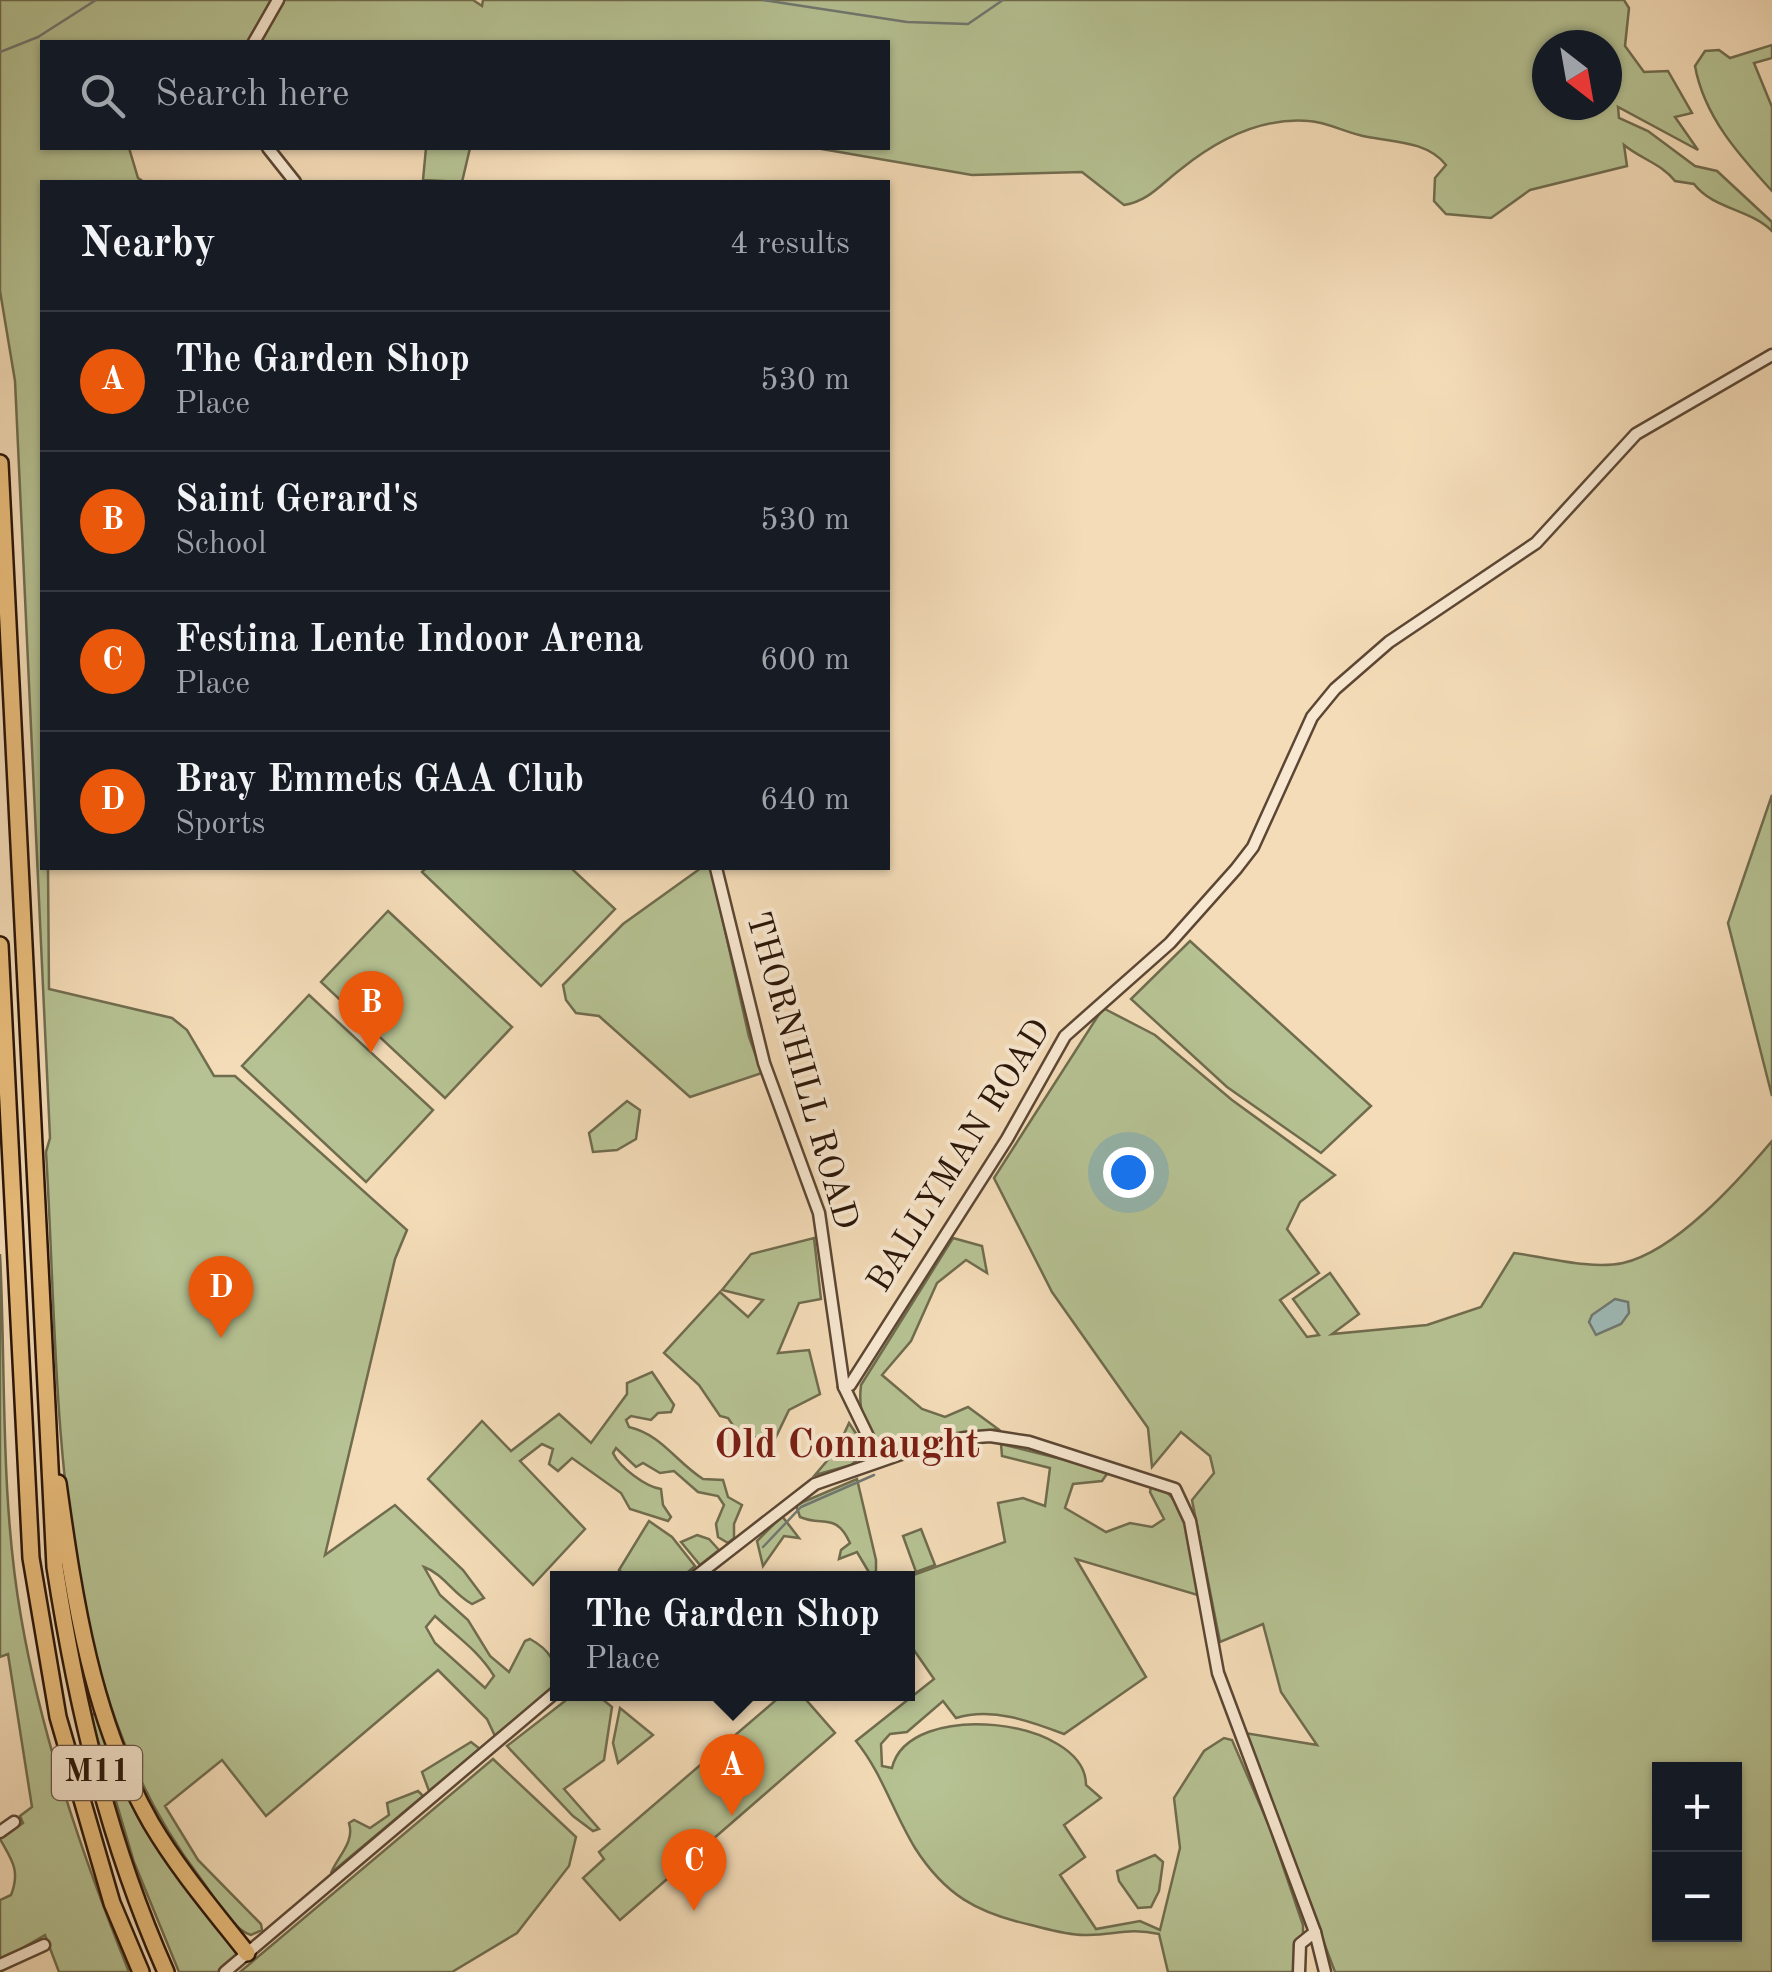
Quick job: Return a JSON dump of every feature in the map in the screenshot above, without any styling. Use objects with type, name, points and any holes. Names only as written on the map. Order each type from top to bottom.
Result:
[{"type":"highway","name":"M11","points":[[0,464],[55,1566],[75,1696],[120,1856],[166,1972]]},
{"type":"highway","name":"M11","points":[[0,945],[30,1558],[58,1718],[112,1903],[140,1972]]},
{"type":"highway","points":[[46,1395],[75,1610],[108,1724],[151,1822],[247,1953]]},
{"type":"street","points":[[255,40],[278,0]]},
{"type":"street","points":[[270,150],[294,180]]},
{"type":"street","name":"BALLYMAN ROAD","points":[[844,1387],[850,1385],[1007,1139],[1065,1036],[1170,942],[1253,847],[1312,717],[1335,689],[1389,642],[1536,543],[1636,434],[1772,355]]},
{"type":"street","name":"THORNHILL ROAD","points":[[716,870],[764,1064],[819,1213],[844,1387],[880,1461]]},
{"type":"street","points":[[703,1571],[814,1484],[964,1438],[1004,1437],[1144,1476],[1175,1489],[1190,1521],[1218,1673],[1315,1932],[1324,1972]]},
{"type":"street","points":[[225,1972],[550,1697]]},
{"type":"street","points":[[0,1832],[14,1822]]},
{"type":"street","points":[[1299,1972],[1300,1944],[1315,1932]]},
{"type":"street","points":[[0,1965],[44,1945]]},
{"type":"green space","points":[[0,0],[473,0],[482,6],[483,0],[1624,0],[1629,8],[1625,46],[1644,72],[1668,71],[1692,113],[1675,117],[1698,150],[1622,109],[1622,30],[1532,30],[1532,120],[1622,119],[1648,131],[1695,166],[1717,171],[1772,222],[1772,231],[1711,199],[1694,184],[1675,181],[1624,145],[1627,166],[1530,190],[1491,218],[1446,214],[1434,201],[1435,178],[1446,165],[1430,152],[1411,144],[1309,121],[1274,123],[1240,133],[1195,158],[1148,196],[1124,205],[1082,172],[972,175],[828,150],[890,150],[890,40],[40,40],[40,150],[130,150],[141,180],[40,180],[40,870],[48,870],[49,989],[172,1018],[187,1030],[214,1076],[235,1076],[407,1230],[395,1259],[325,1555],[395,1505],[463,1570],[484,1598],[472,1604],[424,1567],[440,1595],[468,1620],[490,1656],[509,1672],[525,1641],[530,1639],[550,1657],[550,1691],[495,1736],[487,1719],[438,1670],[266,1816],[222,1760],[165,1806],[198,1860],[261,1924],[262,1930],[251,1935],[223,1911],[150,1800],[114,1714],[88,1624],[71,1530],[61,1435],[46,1152],[50,1138],[15,381],[0,291]],"holes":[[[435,1616],[494,1676],[485,1688],[435,1643],[426,1627]]]},
{"type":"green space","points":[[1772,45],[1772,58],[1754,63],[1772,107],[1772,191],[1714,118],[1695,66],[1705,51],[1719,50],[1730,58]]},
{"type":"green space","points":[[426,150],[470,150],[462,180],[423,180]]},
{"type":"green space","points":[[1772,795],[1772,1096],[1728,923]]},
{"type":"green space","points":[[573,870],[615,909],[541,986],[422,872]]},
{"type":"green space","points":[[698,870],[711,870],[749,1037],[762,1073],[690,1097],[599,1016],[576,1013],[566,1000],[563,985],[623,924]]},
{"type":"green space","points":[[388,911],[512,1027],[445,1098],[321,982]]},
{"type":"green space","points":[[1190,941],[1371,1106],[1321,1153],[1227,1087],[1131,999]]},
{"type":"green space","points":[[309,995],[433,1110],[366,1182],[242,1066]]},
{"type":"green space","points":[[1103,1008],[1155,1035],[1232,1100],[1335,1175],[1300,1202],[1287,1229],[1319,1273],[1280,1300],[1307,1337],[1319,1335],[1293,1299],[1330,1273],[1359,1314],[1332,1334],[1427,1325],[1481,1307],[1514,1253],[1597,1265],[1623,1263],[1643,1256],[1705,1212],[1772,1141],[1772,1972],[1335,1972],[1245,1733],[1317,1745],[1281,1692],[1263,1624],[1220,1642],[1192,1500],[1214,1473],[1210,1456],[1181,1432],[1152,1467],[1148,1428],[1052,1292],[994,1178]]},
{"type":"green space","points":[[627,1101],[640,1110],[636,1139],[617,1150],[593,1152],[589,1133]]},
{"type":"green space","points":[[814,1238],[821,1299],[799,1303],[778,1353],[809,1350],[820,1394],[789,1410],[774,1441],[739,1434],[728,1418],[720,1416],[699,1385],[664,1353],[720,1292],[748,1317],[763,1300],[722,1290],[751,1254]]},
{"type":"green space","points":[[953,1238],[982,1246],[987,1273],[966,1260],[937,1283],[911,1341],[882,1375],[922,1409],[945,1417],[968,1407],[998,1429],[887,1447],[873,1436],[864,1421],[861,1385]]},
{"type":"green space","points":[[0,1254],[7,1481],[21,1617],[40,1708],[66,1797],[129,1972],[59,1972],[45,1935],[0,1961],[0,1900],[11,1895],[15,1879],[13,1865],[0,1839],[23,1823],[20,1816],[32,1807],[8,1654],[0,1657]]},
{"type":"green space","points":[[652,1372],[674,1405],[671,1412],[658,1413],[651,1420],[631,1416],[626,1420],[629,1427],[660,1442],[703,1479],[723,1480],[728,1497],[742,1505],[734,1524],[734,1538],[728,1543],[718,1537],[716,1524],[724,1505],[718,1496],[698,1492],[674,1471],[660,1473],[643,1463],[636,1467],[616,1448],[613,1453],[634,1476],[661,1489],[663,1505],[671,1517],[668,1521],[630,1509],[621,1493],[572,1458],[558,1471],[549,1464],[553,1449],[542,1444],[520,1461],[585,1529],[533,1585],[428,1479],[482,1421],[511,1451],[559,1414],[591,1443],[627,1394],[627,1383]]},
{"type":"green space","points":[[849,1423],[863,1444],[863,1455],[851,1465],[815,1475],[837,1449]]},
{"type":"green space","points":[[1001,1444],[1109,1471],[1102,1481],[1073,1484],[1065,1508],[1106,1532],[1130,1523],[1152,1527],[1164,1519],[1150,1492],[1152,1481],[1166,1491],[1183,1516],[1201,1596],[1076,1559],[1146,1677],[1064,1734],[997,1715],[956,1718],[943,1701],[907,1732],[890,1734],[881,1744],[882,1766],[892,1768],[905,1746],[929,1732],[960,1725],[995,1725],[1029,1732],[1058,1744],[1078,1762],[1086,1785],[1101,1798],[1064,1825],[1085,1857],[1060,1875],[1096,1929],[1140,1921],[1160,1930],[1180,1848],[1174,1798],[1204,1751],[1224,1738],[1232,1740],[1270,1828],[1303,1925],[1303,1972],[1168,1972],[1159,1934],[1071,1934],[994,1915],[951,1890],[915,1848],[856,1741],[906,1701],[915,1701],[915,1694],[934,1679],[915,1652],[915,1574],[1005,1542],[998,1503],[1023,1498],[1045,1506],[1050,1468],[1002,1456]]},
{"type":"green space","points":[[857,1479],[876,1571],[868,1571],[857,1552],[839,1559],[841,1550],[850,1543],[845,1533],[834,1524],[800,1517],[796,1505]]},
{"type":"green space","points":[[782,1516],[799,1538],[784,1536],[763,1566],[757,1541]]},
{"type":"green space","points":[[649,1521],[672,1537],[695,1566],[689,1571],[619,1570]]},
{"type":"green space","points":[[921,1529],[935,1565],[916,1572],[903,1536]]},
{"type":"green space","points":[[697,1535],[709,1539],[719,1550],[700,1565],[681,1542]]},
{"type":"green space","points":[[565,1701],[605,1701],[612,1707],[604,1760],[564,1789],[599,1829],[593,1831],[573,1816],[507,1746]]},
{"type":"green space","points":[[775,1701],[807,1701],[835,1733],[620,1920],[583,1878],[604,1859],[599,1852]]},
{"type":"green space","points":[[620,1708],[653,1735],[618,1763],[613,1743]]},
{"type":"green space","points":[[90,1714],[98,1715],[126,1778],[242,1955],[220,1972],[179,1972],[134,1862]]},
{"type":"green space","points":[[471,1742],[480,1749],[429,1791],[422,1772]]},
{"type":"green space","points":[[493,1759],[576,1837],[569,1866],[517,1933],[452,1972],[240,1972]]},
{"type":"green space","points":[[418,1791],[423,1796],[331,1873],[348,1843],[349,1823],[354,1820],[370,1828],[389,1815],[387,1803]]},
{"type":"green space","points":[[1155,1855],[1163,1862],[1159,1891],[1151,1907],[1138,1908],[1119,1881],[1117,1871]]},
{"type":"water","points":[[1615,1299],[1628,1302],[1629,1313],[1621,1324],[1596,1335],[1589,1322],[1592,1315]]},
{"type":"waterway","points":[[0,52],[38,37],[96,0]]},
{"type":"waterway","points":[[763,0],[907,22],[968,24],[1003,0]]},
{"type":"waterway","points":[[763,1547],[801,1507],[874,1475]]},
{"type":"place","name":"Saint Gerard's","points":[[371,1053]]},
{"type":"place","name":"Bray Emmets GAA Club","points":[[221,1338]]},
{"type":"place","name":"The Garden Shop","points":[[732,1816]]},
{"type":"place","name":"Festina Lente Indoor Arena","points":[[694,1911]]},
{"type":"district","name":"Old Connaught","points":[[847,1447]]}]
